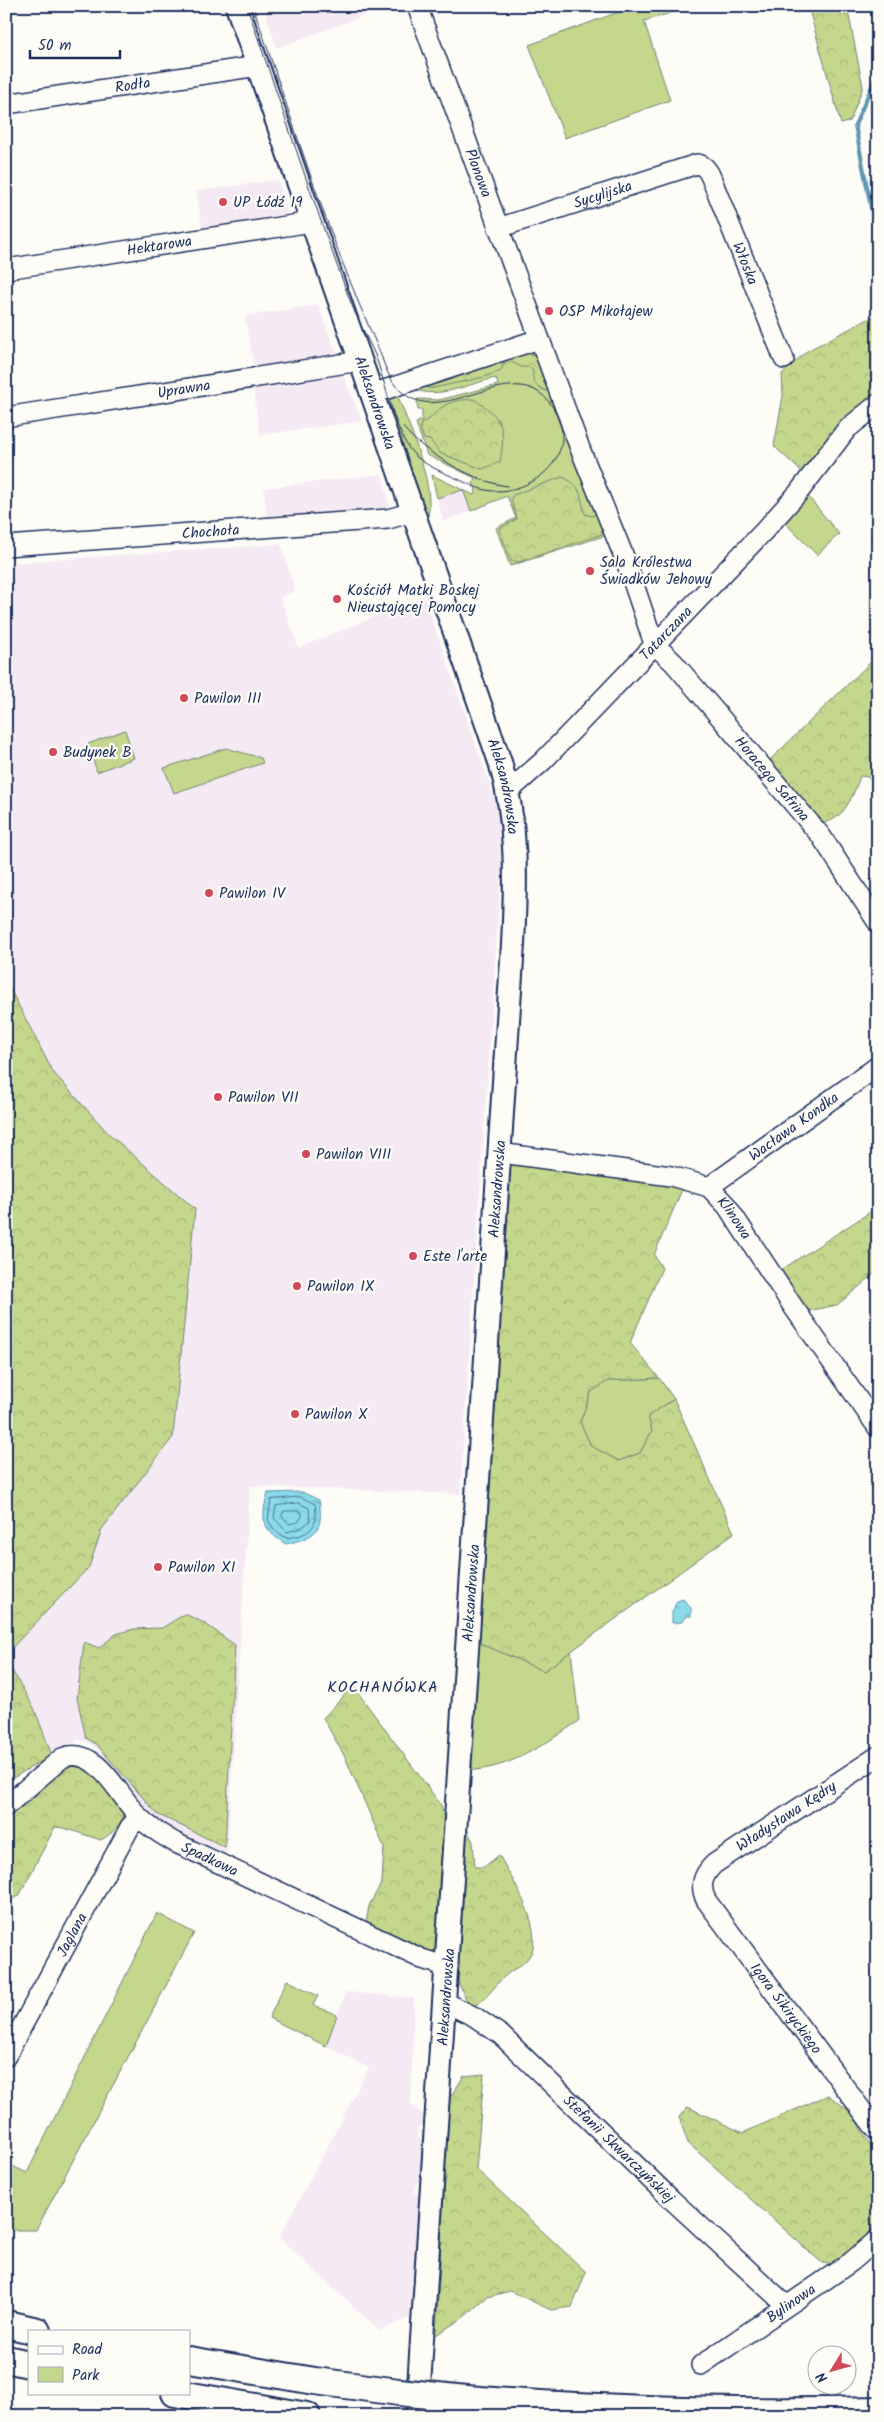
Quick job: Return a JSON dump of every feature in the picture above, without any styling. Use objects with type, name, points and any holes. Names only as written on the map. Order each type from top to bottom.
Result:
[{"type":"highway","points":[[6,2324],[33,2330]]},
{"type":"highway","points":[[6,2359],[28,2364]]},
{"type":"highway","points":[[190,2360],[315,2381],[399,2392],[584,2408],[791,2413],[878,2410]]},
{"type":"highway","points":[[181,2394],[307,2416]]},
{"type":"main road","name":"Aleksandrowska","points":[[237,6],[500,762],[508,792],[515,835],[516,875],[500,1153],[417,2416]]},
{"type":"street","name":"Plonowa","points":[[417,6],[539,339],[644,612],[654,644]]},
{"type":"street","name":"Rodła","points":[[6,104],[258,66]]},
{"type":"street","name":"Sycylijska","points":[[498,228],[697,164],[706,168]]},
{"type":"street","name":"Włoska","points":[[706,168],[784,359]]},
{"type":"street","name":"Hektarowa","points":[[6,269],[312,222]]},
{"type":"street","points":[[372,394],[539,339]]},
{"type":"street","name":"Uprawna","points":[[6,417],[360,360]]},
{"type":"street","name":"Tatarczana","points":[[508,792],[543,761],[787,505],[847,429],[878,404]]},
{"type":"street","name":"Chochoła","points":[[6,546],[388,519],[413,512]]},
{"type":"street","points":[[644,612],[663,620],[679,618]]},
{"type":"street","name":"Horacego Safrina","points":[[654,644],[674,663],[802,811],[840,862],[878,923]]},
{"type":"street","name":"Wacława Kondka","points":[[710,1187],[878,1066]]},
{"type":"street","name":"Klinowa","points":[[500,1153],[670,1176],[710,1187],[727,1206],[792,1305],[878,1428]]},
{"type":"street","name":"Spadkowa","points":[[6,1806],[62,1758],[78,1755],[91,1760],[99,1768],[139,1818],[176,1843],[422,1959],[448,1966]]},
{"type":"street","name":"Władysława Kędry","points":[[702,1883],[714,1864],[876,1761]]},
{"type":"street","name":"Jaglana","points":[[6,2056],[130,1827],[139,1818]]},
{"type":"street","name":"Igora Sikiryckiego","points":[[702,1883],[706,1900],[878,2132]]},
{"type":"street","name":"Stefanii Skwarczyńskiej","points":[[445,2002],[475,2017],[501,2035],[672,2200],[786,2305]]},
{"type":"street","name":"Bylinowa","points":[[701,2365],[850,2262],[878,2239]]},
{"type":"shaded area","points":[[263,6],[389,6],[277,48]]},
{"type":"shaded area","points":[[278,180],[288,214],[202,228],[196,191]]},
{"type":"shaded area","points":[[318,305],[337,355],[254,368],[245,316]]},
{"type":"shaded area","points":[[343,375],[362,421],[260,435],[253,387]]},
{"type":"shaded area","points":[[382,474],[390,507],[267,518],[264,488]]},
{"type":"shaded area","points":[[463,490],[471,511],[443,521],[437,498]]},
{"type":"shaded area","points":[[281,544],[295,591],[280,597],[299,648],[424,596],[504,826],[460,1494],[250,1486],[227,1855],[155,1820],[94,1746],[87,1742],[77,1740],[52,1755],[34,1708],[6,1660],[6,563]]},
{"type":"shaded area","points":[[346,1992],[414,1998],[411,2104],[424,2116],[424,2124],[417,2128],[417,2137],[422,2140],[420,2182],[415,2185],[414,2192],[419,2196],[410,2317],[380,2331],[279,2238],[369,2068],[326,2046]]},
{"type":"green space","points":[[635,6],[694,6],[644,21],[670,100],[565,138],[529,45]]},
{"type":"green space","points":[[808,6],[847,6],[863,87],[850,121],[841,124]]},
{"type":"green space","points":[[878,314],[878,400],[805,475],[774,446],[783,396],[782,374],[807,351]]},
{"type":"green space","points":[[530,350],[536,353],[607,535],[510,566],[496,528],[516,518],[507,496],[471,511],[463,490],[474,495],[476,490],[473,483],[475,478],[427,455],[416,423],[422,420],[422,410],[418,410],[417,399],[439,400],[498,385],[496,378],[442,392],[421,392],[410,388]]},
{"type":"green space","points":[[524,353],[534,355],[540,363],[551,387],[546,391],[535,383],[533,371],[529,367],[521,367],[512,362],[503,365],[501,371],[484,377],[429,389],[426,385]]},
{"type":"green space","points":[[396,391],[424,471],[428,488],[428,517],[384,396],[393,413],[387,394]]},
{"type":"green space","points":[[473,399],[491,412],[500,424],[502,432],[503,440],[500,462],[482,469],[440,453],[430,440],[424,439],[420,428],[421,423],[428,420],[447,404]]},
{"type":"green space","points":[[432,475],[463,490],[437,498]]},
{"type":"green space","points":[[562,477],[577,487],[585,514],[592,516],[597,513],[602,527],[602,534],[519,562],[511,561],[499,529],[517,519],[511,499],[513,495]]},
{"type":"green space","points":[[806,494],[839,534],[817,555],[782,520]]},
{"type":"green space","points":[[878,655],[878,789],[868,777],[860,776],[847,806],[836,817],[822,823],[769,761]]},
{"type":"green space","points":[[125,730],[134,758],[97,772],[88,744]]},
{"type":"green space","points":[[226,748],[261,758],[263,763],[174,793],[164,768]]},
{"type":"green space","points":[[6,981],[53,1072],[109,1134],[195,1209],[173,1437],[102,1529],[89,1567],[6,1654]]},
{"type":"green space","points":[[506,1158],[684,1185],[654,1255],[662,1268],[630,1343],[659,1378],[608,1381],[591,1392],[580,1422],[591,1446],[619,1461],[640,1453],[652,1431],[648,1416],[674,1399],[734,1533],[544,1671],[475,1641]]},
{"type":"green space","points":[[878,1207],[878,1271],[837,1305],[808,1311],[781,1270]]},
{"type":"green space","points":[[659,1378],[674,1399],[648,1416],[652,1431],[640,1453],[619,1461],[591,1446],[580,1422],[591,1392],[608,1381]]},
{"type":"green space","points":[[185,1614],[204,1623],[235,1645],[225,1847],[157,1814],[96,1744],[86,1738],[77,1698],[84,1642],[99,1648],[116,1634],[134,1629],[162,1628]]},
{"type":"green space","points":[[475,1641],[544,1671],[571,1651],[579,1721],[516,1759],[489,1768],[474,1770],[471,1763]]},
{"type":"green space","points":[[6,1660],[34,1708],[52,1755],[6,1782]]},
{"type":"green space","points":[[353,1686],[441,1805],[446,1824],[436,1950],[424,1954],[365,1928],[369,1906],[382,1882],[384,1847],[345,1757],[323,1718]]},
{"type":"green space","points":[[80,1766],[93,1772],[125,1813],[121,1822],[113,1832],[101,1840],[55,1827],[19,1896],[6,1902],[6,1817],[28,1803],[65,1767]]},
{"type":"green space","points":[[467,1830],[473,1842],[475,1867],[484,1867],[499,1855],[526,1906],[534,1935],[533,1947],[526,1961],[504,1977],[479,2003],[470,2007],[455,1976]]},
{"type":"green space","points":[[157,1913],[194,1933],[36,2230],[6,2230],[6,2163],[27,2173]]},
{"type":"green space","points":[[287,1980],[318,1996],[313,2005],[337,2015],[326,2046],[269,2018]]},
{"type":"green space","points":[[484,2074],[476,2169],[586,2272],[572,2307],[551,2310],[510,2291],[487,2297],[464,2317],[436,2335],[449,2099],[464,2076]]},
{"type":"green space","points":[[828,2095],[851,2112],[878,2158],[878,2229],[853,2254],[834,2264],[822,2263],[688,2143],[679,2117],[688,2107],[743,2133]]},
{"type":"water","points":[[302,1492],[319,1500],[319,1526],[316,1531],[305,1539],[286,1544],[272,1534],[265,1523],[265,1502],[268,1493]]},
{"type":"water","points":[[683,1599],[691,1608],[691,1616],[686,1616],[682,1622],[672,1623],[672,1612],[677,1601]]},
{"type":"waterway","points":[[878,72],[855,125],[878,244]]},
{"type":"tram line","points":[[247,6],[337,266],[354,310],[375,355],[395,419],[405,442],[421,461],[482,489],[491,491],[512,489],[539,477],[550,467],[558,455],[562,441],[561,426],[555,411],[540,393],[523,386],[503,387],[440,402],[421,401],[403,393],[393,383],[358,302],[326,218],[253,6]]},
{"type":"tram line","points":[[403,427],[422,446],[451,465],[482,479],[508,486]]},
{"type":"place","name":"UP Łódź 19","points":[[223,202]]},
{"type":"place","name":"OSP Mikołajew","points":[[549,311]]},
{"type":"place","name":"Sala Królestwa Świadków Jehowy","points":[[590,571]]},
{"type":"place","name":"Kościół Matki Boskej Nieustającej Pomocy","points":[[337,599]]},
{"type":"place","name":"Pawilon III","points":[[184,698]]},
{"type":"place","name":"Budynek B","points":[[53,752]]},
{"type":"place","name":"Pawilon IV","points":[[209,893]]},
{"type":"place","name":"Pawilon VII","points":[[218,1097]]},
{"type":"place","name":"Pawilon VIII","points":[[306,1154]]},
{"type":"place","name":"Este l'arte","points":[[413,1256]]},
{"type":"place","name":"Pawilon IX","points":[[297,1286]]},
{"type":"place","name":"Pawilon X","points":[[295,1414]]},
{"type":"place","name":"Pawilon XI","points":[[158,1567]]},
{"type":"district","name":"KOCHANÓWKA","points":[[383,1686]]}]
